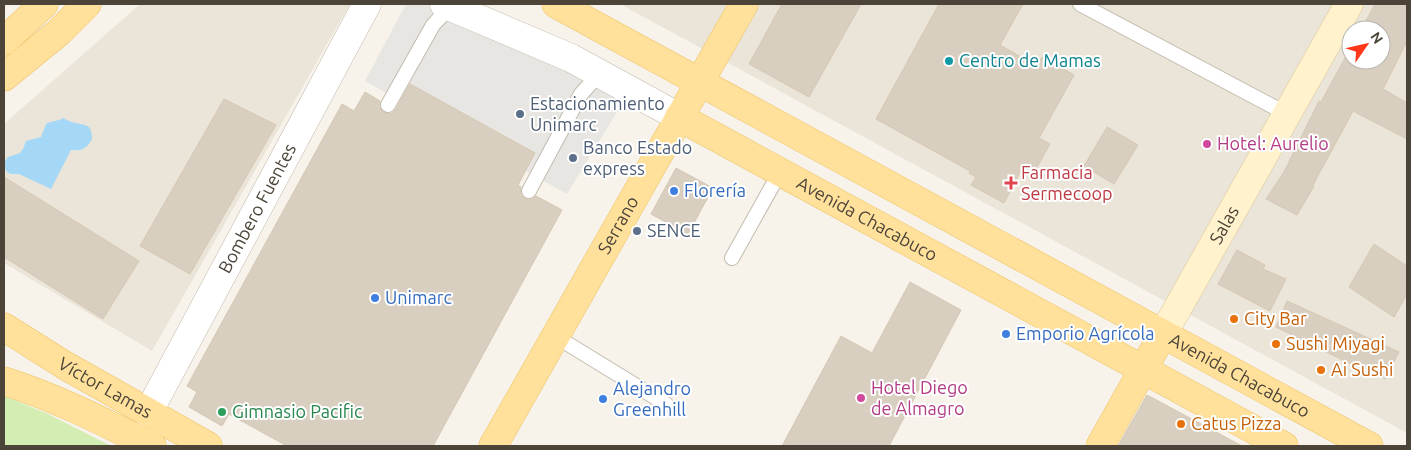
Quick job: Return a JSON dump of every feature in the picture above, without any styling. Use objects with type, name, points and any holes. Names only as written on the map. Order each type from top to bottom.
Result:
[{"type":"main road","points":[[4,41],[44,4]]},
{"type":"main road","points":[[4,78],[58,33],[87,4]]},
{"type":"main road","name":"Avenida Chacabuco","points":[[556,4],[1369,446]]},
{"type":"main road","name":"Serrano","points":[[493,446],[744,4]]},
{"type":"main road","name":"Salas","points":[[1100,446],[1349,4]]},
{"type":"main road","name":"Avenida Chacabuco","points":[[679,117],[1284,446]]},
{"type":"main road","name":"Víctor Lamas","points":[[11,332],[66,366],[208,446]]},
{"type":"main road","points":[[4,381],[96,418],[152,446]]},
{"type":"street","name":"Bombero Fuentes","points":[[148,413],[367,4]]},
{"type":"street","name":"Avenida Chacabuco","points":[[447,5],[571,58],[679,117]]},
{"type":"lane","points":[[1080,4],[1287,114]]},
{"type":"lane","points":[[388,105],[433,25],[447,5]]},
{"type":"lane","points":[[529,191],[582,94],[592,82],[603,76]]},
{"type":"lane","points":[[732,258],[780,172]]},
{"type":"lane","points":[[555,336],[666,404]]},
{"type":"shaded area","points":[[140,4],[350,4],[152,351],[4,263],[4,124]]},
{"type":"shaded area","name":"Estacionamiento Unimarc","points":[[406,4],[451,4],[626,97],[567,194],[365,81]]},
{"type":"shaded area","points":[[620,4],[1407,4],[1407,433]]},
{"type":"green space","points":[[4,396],[48,414],[111,446],[4,446]]},
{"type":"water","points":[[63,118],[88,126],[92,139],[83,149],[71,150],[51,189],[19,174],[7,172],[4,163],[8,157],[20,153],[26,141],[41,137],[46,124]]},
{"type":"building","points":[[782,4],[861,4],[809,97],[749,64]]},
{"type":"building","points":[[939,4],[1023,4],[1000,45],[1037,66],[1042,57],[1074,75],[1039,138],[1050,144],[1035,171],[1024,165],[1004,203],[971,185],[976,177],[969,173],[970,171],[876,119]]},
{"type":"building","points":[[1375,4],[1407,4],[1407,41],[1383,89],[1407,103],[1407,139],[1353,111],[1297,215],[1266,199],[1284,172],[1319,101],[1321,102],[1341,65],[1341,70],[1391,70],[1391,20],[1366,20]]},
{"type":"building","name":"Unimarc","points":[[410,84],[535,153],[518,185],[521,187],[521,195],[529,200],[536,196],[562,210],[433,446],[287,446],[229,414],[222,426],[189,407],[197,392],[187,386],[342,104],[354,111],[365,92],[380,101],[379,106],[383,112],[392,113]]},
{"type":"building","points":[[224,99],[276,125],[190,274],[140,246]]},
{"type":"building","points":[[1107,127],[1138,145],[1114,184],[1084,166]]},
{"type":"building","points":[[676,168],[713,188],[688,234],[651,214]]},
{"type":"building","points":[[4,177],[139,261],[103,319],[4,257]]},
{"type":"building","points":[[1374,244],[1407,266],[1407,294],[1394,317],[1349,287]]},
{"type":"building","points":[[1237,250],[1265,265],[1263,269],[1286,279],[1270,311],[1218,284]]},
{"type":"building","name":"Hotel Diego de Almagro","points":[[910,282],[961,310],[889,446],[782,446],[841,336],[872,353]]},
{"type":"building","points":[[1287,301],[1399,352],[1385,379],[1358,364],[1357,367],[1276,327]]},
{"type":"building","points":[[1147,395],[1242,446],[1118,446]]},
{"type":"place","name":"Centro de Mamas","points":[[949,61]]},
{"type":"place","name":"Estacionamiento Unimarc","points":[[520,114]]},
{"type":"place","name":"Hotel: Aurelio","points":[[1207,144]]},
{"type":"place","name":"Banco Estado express","points":[[573,158]]},
{"type":"place","name":"Farmacia Sermecoop","points":[[1011,183]]},
{"type":"place","name":"Florería","points":[[674,191]]},
{"type":"place","name":"SENCE","points":[[637,231]]},
{"type":"place","name":"Unimarc","points":[[375,298]]},
{"type":"place","name":"City Bar","points":[[1234,319]]},
{"type":"place","name":"Emporio Agrícola","points":[[1006,334]]},
{"type":"place","name":"Sushi Miyagi","points":[[1276,344]]},
{"type":"place","name":"Ai Sushi","points":[[1321,370]]},
{"type":"place","name":"Hotel Diego de Almagro","points":[[861,398]]},
{"type":"place","name":"Alejandro Greenhill","points":[[603,399]]},
{"type":"place","name":"Gimnasio Pacific","points":[[222,412]]},
{"type":"place","name":"Catus Pizza","points":[[1181,424]]}]
